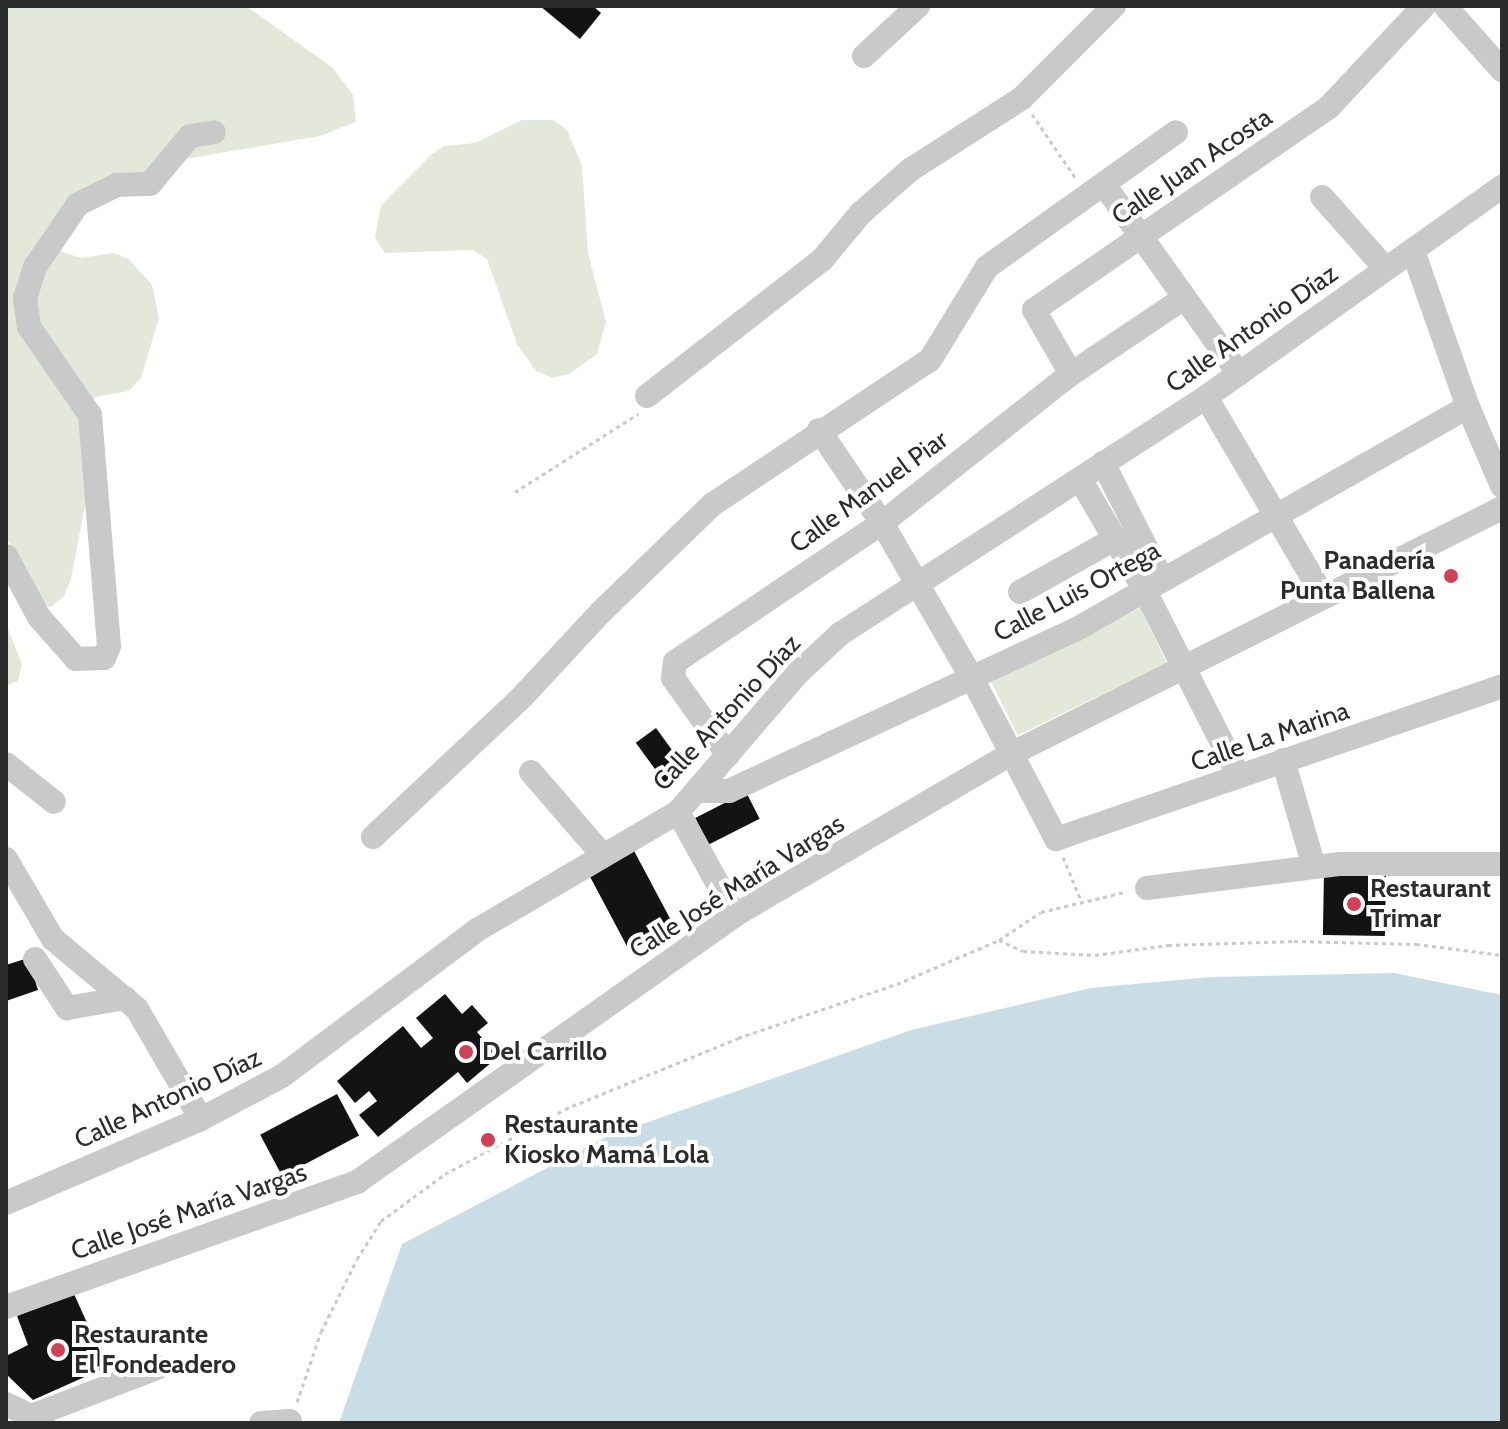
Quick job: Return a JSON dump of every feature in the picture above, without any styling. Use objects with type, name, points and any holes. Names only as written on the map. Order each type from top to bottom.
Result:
[{"type":"street","points":[[864,56],[918,6]]},
{"type":"street","points":[[647,396],[822,260],[860,214],[910,170],[1022,98],[1114,6]]},
{"type":"street","name":"Calle Juan Acosta","points":[[1071,374],[1034,310],[1329,107],[1424,6]]},
{"type":"street","points":[[1445,6],[1502,70]]},
{"type":"street","points":[[6,556],[39,617],[76,659],[104,658],[109,646],[90,415],[29,327],[25,298],[35,267],[78,204],[117,185],[150,184],[190,136],[214,132]]},
{"type":"street","points":[[373,837],[522,697],[601,612],[713,504],[819,430],[930,360],[987,267],[1176,132]]},
{"type":"street","name":"Calle Antonio Díaz","points":[[6,1203],[201,1119],[282,1076],[477,930],[601,853],[678,812],[799,672],[840,634],[915,581],[1206,397],[1502,187]]},
{"type":"street","points":[[1096,192],[1139,237],[1239,374]]},
{"type":"street","points":[[1322,197],[1386,269]]},
{"type":"street","points":[[1413,251],[1468,407],[1502,486]]},
{"type":"street","name":"Calle Manuel Piar","points":[[728,755],[673,678],[675,662],[882,523],[1071,374],[1184,298]]},
{"type":"street","points":[[1206,397],[1324,597]]},
{"type":"street","name":"Calle Luis Ortega","points":[[699,791],[729,791],[1075,630],[1468,407]]},
{"type":"street","points":[[819,430],[882,523],[972,678],[1056,839]]},
{"type":"street","points":[[1103,463],[1153,584],[1182,666],[1239,776]]},
{"type":"street","points":[[1080,479],[1115,539],[1153,584]]},
{"type":"street","name":"Calle José María Vargas","points":[[6,1307],[357,1182],[735,915],[1011,754],[1502,508]]},
{"type":"street","points":[[1020,592],[1115,539]]},
{"type":"street","name":"Calle La Marina","points":[[1056,839],[1502,686]]},
{"type":"street","points":[[1283,760],[1314,867]]},
{"type":"street","points":[[6,764],[54,802]]},
{"type":"street","points":[[531,772],[601,853]]},
{"type":"street","points":[[678,812],[735,915]]},
{"type":"street","points":[[6,859],[53,939],[116,992],[157,1036],[201,1119]]},
{"type":"street","points":[[1147,888],[1389,861],[1502,864]]},
{"type":"street","points":[[35,959],[67,1008],[116,992]]},
{"type":"street","points":[[6,1404],[37,1420],[159,1367]]},
{"type":"street","points":[[261,1423],[290,1421]]},
{"type":"path","points":[[1022,98],[1096,192]]},
{"type":"path","points":[[515,492],[637,415],[647,396]]},
{"type":"path","points":[[1056,839],[1080,899]]},
{"type":"path","points":[[290,1421],[321,1332],[357,1259],[381,1221],[407,1200],[565,1109],[999,940],[1041,912],[1080,899],[1147,888]]},
{"type":"path","points":[[999,940],[1023,951],[1095,955],[1168,945],[1294,941],[1416,944],[1502,955]]},
{"type":"shaded area","points":[[6,6],[246,6],[333,68],[353,95],[356,122],[320,136],[173,161],[65,221],[48,247],[81,258],[113,253],[129,259],[152,285],[159,318],[141,378],[129,391],[95,397],[84,409],[91,474],[71,579],[64,596],[51,607],[34,602],[18,554],[6,538]]},
{"type":"shaded area","points":[[522,120],[553,120],[567,130],[582,166],[588,253],[606,322],[597,354],[569,374],[552,378],[536,371],[517,344],[487,259],[473,250],[385,253],[375,238],[381,205],[431,155],[444,146],[475,143]]},
{"type":"shaded area","points":[[1140,608],[1167,663],[1018,736],[991,681]]},
{"type":"shaded area","points":[[6,624],[22,664],[18,681],[6,686]]},
{"type":"water","points":[[1394,973],[1502,995],[1502,1423],[339,1423],[402,1244],[608,1136],[911,1030],[1091,988],[1211,977]]},
{"type":"building","points":[[540,6],[593,6],[601,13],[580,39]]},
{"type":"building","points":[[656,728],[685,768],[665,782],[636,743]]},
{"type":"building","points":[[746,792],[760,819],[709,845],[695,818]]},
{"type":"building","points":[[632,847],[674,926],[629,950],[587,871]]},
{"type":"building","name":"Restaurant Trimar","points":[[1324,872],[1386,873],[1385,936],[1323,935]]},
{"type":"building","points":[[28,958],[38,990],[6,1001],[6,965]]},
{"type":"building","points":[[445,994],[462,1014],[472,1005],[488,1023],[477,1032],[498,1057],[467,1083],[458,1072],[378,1137],[359,1115],[377,1101],[369,1091],[355,1103],[337,1081],[403,1026],[421,1048],[433,1038],[416,1018]]},
{"type":"building","points":[[337,1094],[359,1135],[282,1176],[260,1135]]},
{"type":"building","name":"Restaurante El Fondeadero","points":[[74,1294],[107,1367],[33,1400],[6,1374],[6,1356],[28,1345],[17,1316]]},
{"type":"place","name":"Panadería Punta Ballena","points":[[1451,576]]},
{"type":"place","name":"Restaurant Trimar","points":[[1354,904]]},
{"type":"place","name":"Del Carrillo","points":[[466,1052]]},
{"type":"place","name":"Restaurante Kiosko Mamá Lola","points":[[488,1140]]},
{"type":"place","name":"Restaurante El Fondeadero","points":[[58,1350]]}]
